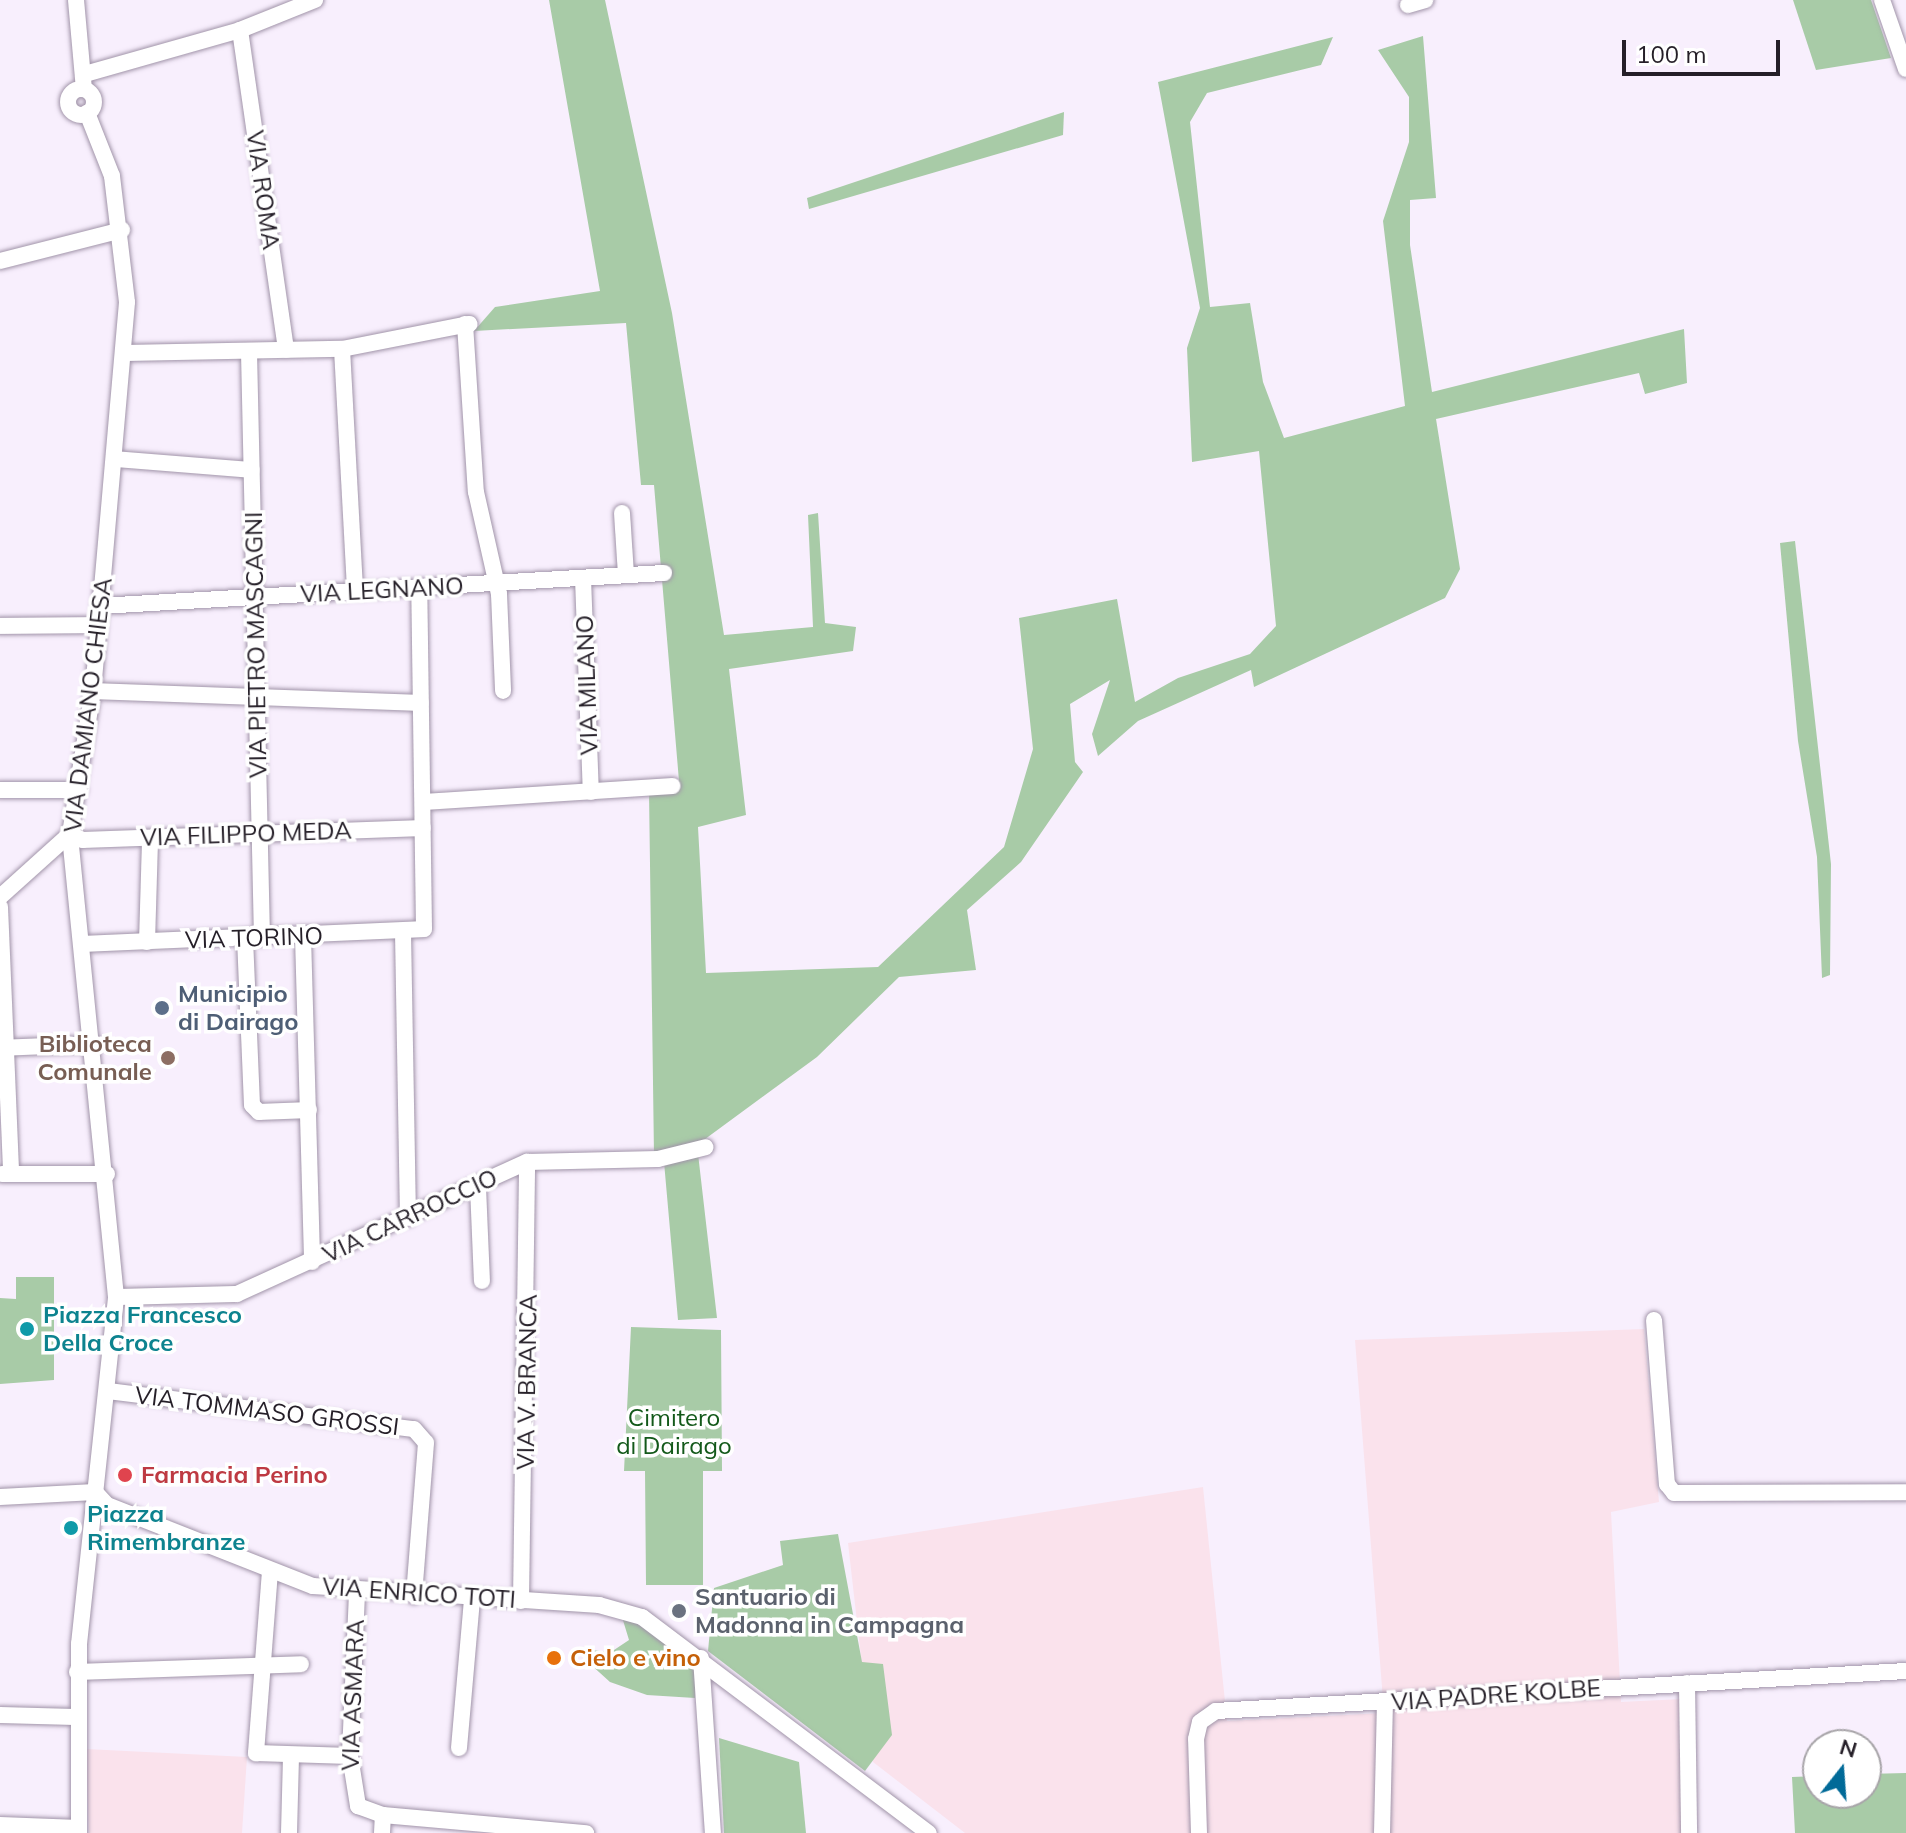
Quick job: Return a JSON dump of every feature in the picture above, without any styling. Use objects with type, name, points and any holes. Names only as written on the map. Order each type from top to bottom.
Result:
[{"type":"street","points":[[76,0],[84,82],[240,30],[315,0]]},
{"type":"street","points":[[1882,0],[1906,69]]},
{"type":"street","name":"VIA ROMA","points":[[240,30],[286,350]]},
{"type":"street","name":"VIA DAMIANO CHIESA","points":[[79,1830],[75,1717],[77,1672],[116,1297],[95,1044],[70,834],[93,691],[125,353],[122,230],[87,113],[68,105],[73,91],[84,82]]},
{"type":"street","points":[[0,261],[122,230]]},
{"type":"street","points":[[125,353],[342,349],[468,324],[476,492],[496,583],[503,691]]},
{"type":"street","points":[[342,349],[355,591]]},
{"type":"street","name":"VIA PIETRO MASCAGNI","points":[[249,352],[260,834],[254,938],[252,1105],[259,1112],[309,1110]]},
{"type":"street","points":[[115,459],[252,470]]},
{"type":"street","points":[[622,513],[626,575]]},
{"type":"street","name":"VIA LEGNANO","points":[[100,606],[664,573]]},
{"type":"street","name":"VIA MILANO","points":[[583,578],[591,792]]},
{"type":"street","points":[[419,588],[423,828]]},
{"type":"street","points":[[0,626],[98,625]]},
{"type":"street","points":[[93,691],[421,703]]},
{"type":"street","points":[[424,802],[672,786]]},
{"type":"street","points":[[0,790],[79,790]]},
{"type":"street","name":"VIA FILIPPO MEDA","points":[[70,834],[83,840],[423,828]]},
{"type":"street","name":"VIA TORINO","points":[[84,944],[424,929],[423,828]]},
{"type":"street","points":[[0,897],[70,834]]},
{"type":"street","points":[[147,942],[150,838]]},
{"type":"street","points":[[0,907],[5,1174],[107,1174]]},
{"type":"street","points":[[403,932],[408,1218]]},
{"type":"street","points":[[303,936],[312,1262]]},
{"type":"street","points":[[3,1048],[95,1044]]},
{"type":"street","name":"VIA CARROCCIO","points":[[116,1297],[211,1299],[312,1262],[527,1162],[658,1159],[706,1147]]},
{"type":"street","name":"VIA V. BRANCA","points":[[521,1601],[527,1162]]},
{"type":"street","points":[[478,1187],[482,1281]]},
{"type":"street","points":[[1654,1320],[1667,1484],[1689,1494],[1906,1492]]},
{"type":"street","name":"VIA TOMMASO GROSSI","points":[[108,1391],[423,1435],[414,1596]]},
{"type":"street","points":[[0,1497],[95,1492]]},
{"type":"street","name":"VIA ENRICO TOTI","points":[[95,1492],[107,1505],[270,1571],[357,1593],[622,1609],[701,1658],[929,1833]]},
{"type":"street","points":[[270,1571],[256,1753],[350,1756]]},
{"type":"street","name":"VIA ASMARA","points":[[357,1593],[350,1756],[353,1797],[383,1815]]},
{"type":"street","points":[[459,1748],[472,1598]]},
{"type":"street","points":[[701,1658],[713,1833]]},
{"type":"street","points":[[77,1672],[301,1664]]},
{"type":"street","name":"VIA PADRE KOLBE","points":[[1199,1833],[1200,1722],[1216,1711],[1906,1671]]},
{"type":"street","points":[[1687,1683],[1689,1833]]},
{"type":"street","points":[[1382,1833],[1385,1703]]},
{"type":"street","points":[[0,1715],[75,1717]]},
{"type":"street","points":[[289,1833],[291,1755]]},
{"type":"street","points":[[382,1833],[383,1815],[586,1833]]},
{"type":"street","points":[[0,1825],[79,1830]]},
{"type":"shaded area","points":[[1644,1329],[1659,1502],[1611,1512],[1621,1702],[1682,1699],[1681,1833],[965,1833],[873,1762],[848,1543],[1203,1487],[1227,1721],[1384,1713],[1355,1340]]},
{"type":"shaded area","points":[[86,1749],[247,1757],[242,1833],[89,1833]]},
{"type":"green space","points":[[549,0],[605,0],[672,313],[724,635],[813,627],[808,515],[818,513],[825,623],[856,627],[853,651],[729,669],[746,815],[698,827],[706,973],[878,967],[1004,847],[1033,749],[1019,618],[1117,599],[1135,702],[1178,678],[1250,654],[1276,626],[1259,451],[1192,462],[1187,348],[1200,308],[1158,82],[1333,37],[1321,65],[1207,93],[1190,122],[1210,307],[1250,303],[1263,382],[1284,438],[1405,406],[1383,221],[1409,142],[1409,97],[1378,50],[1423,36],[1436,198],[1410,200],[1410,245],[1432,392],[1684,329],[1687,383],[1645,394],[1639,373],[1436,419],[1460,569],[1445,598],[1254,687],[1251,670],[1138,721],[1098,756],[1092,734],[1110,680],[1070,704],[1075,762],[1083,772],[1021,862],[967,910],[976,970],[899,977],[817,1057],[697,1145],[717,1318],[678,1320],[664,1162],[654,1155],[649,792],[679,781],[654,485],[641,485],[626,323],[474,331],[495,307],[600,291]]},
{"type":"green space","points":[[1793,0],[1871,0],[1891,58],[1816,70]]},
{"type":"green space","points":[[1064,112],[1063,135],[809,209],[807,198]]},
{"type":"green space","points":[[1795,541],[1831,864],[1830,975],[1822,978],[1817,857],[1798,741],[1780,543]]},
{"type":"green space","name":"Piazza Francesco Della Croce","points":[[16,1277],[54,1277],[54,1380],[0,1384],[0,1298],[16,1299]]},
{"type":"green space","name":"Cimitero di Dairago","points":[[631,1327],[721,1330],[722,1471],[703,1471],[703,1585],[646,1585],[645,1471],[624,1471]]},
{"type":"green space","points":[[838,1534],[862,1662],[883,1664],[892,1735],[865,1771],[708,1651],[714,1588],[783,1565],[780,1541]]},
{"type":"green space","points":[[622,1617],[643,1623],[696,1662],[695,1698],[647,1695],[610,1682],[589,1663],[590,1650],[611,1652],[629,1640]]},
{"type":"green space","points":[[719,1738],[799,1762],[806,1833],[724,1833]]},
{"type":"green space","points":[[1906,1773],[1906,1833],[1795,1833],[1792,1777],[1802,1777],[1802,1809],[1882,1809],[1882,1774]]},
{"type":"place","name":"Municipio di Dairago","points":[[162,1008]]},
{"type":"place","name":"Biblioteca Comunale","points":[[168,1058]]},
{"type":"place","name":"Piazza Francesco Della Croce","points":[[27,1329]]},
{"type":"place","name":"Farmacia Perino","points":[[125,1475]]},
{"type":"place","name":"Piazza Rimembranze","points":[[71,1528]]},
{"type":"place","name":"Santuario di Madonna in Campagna","points":[[679,1611]]},
{"type":"place","name":"Cielo e vino","points":[[554,1658]]}]
